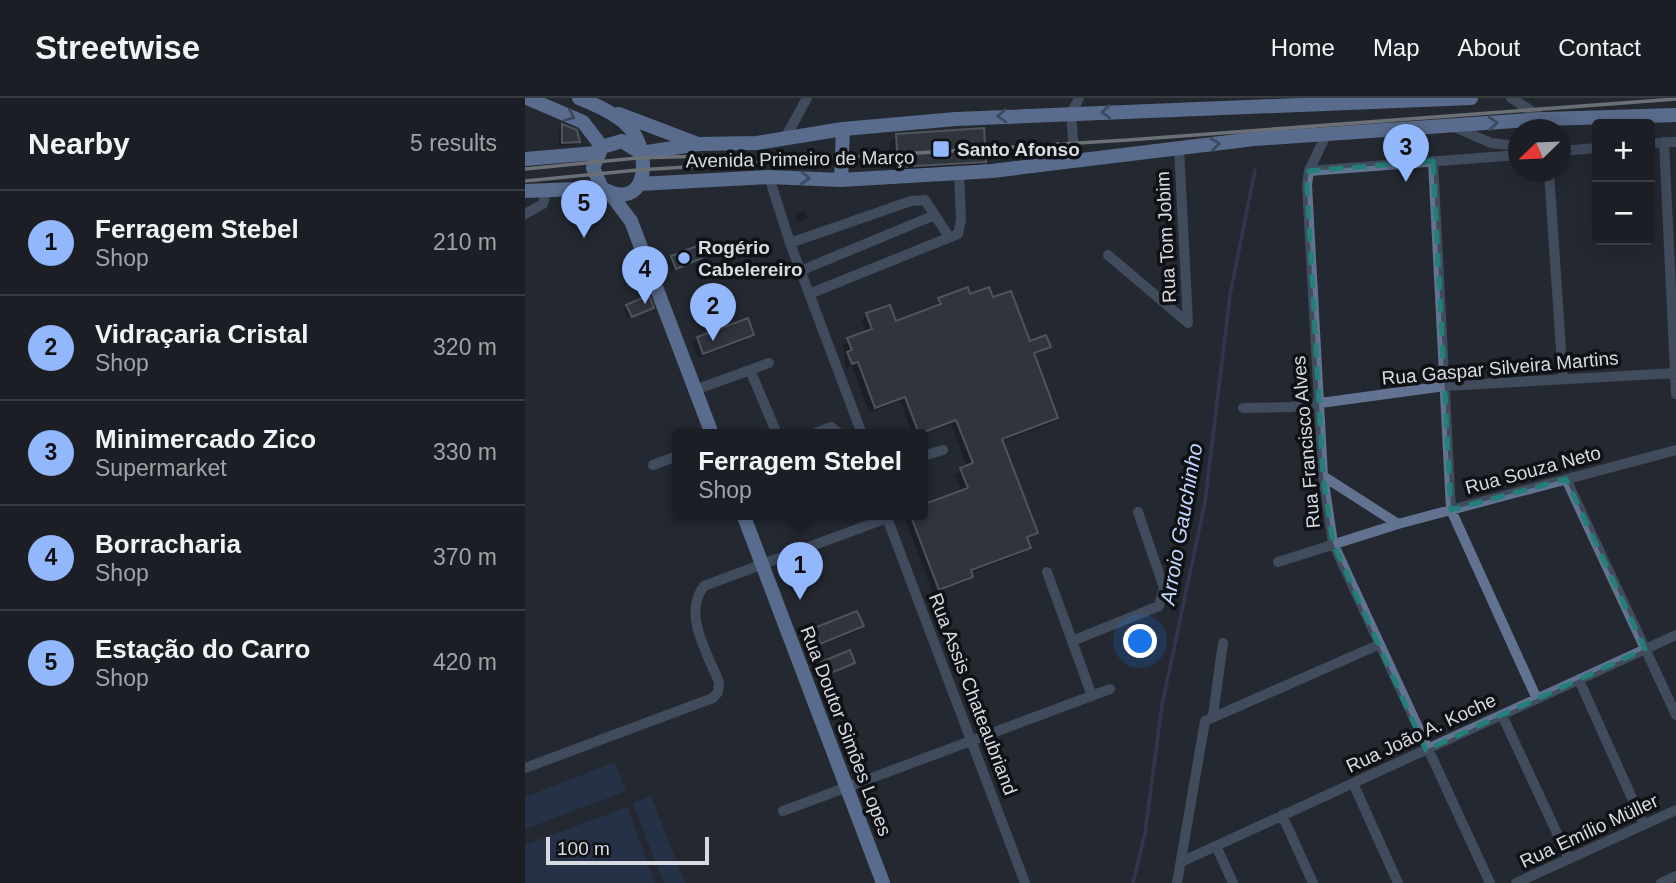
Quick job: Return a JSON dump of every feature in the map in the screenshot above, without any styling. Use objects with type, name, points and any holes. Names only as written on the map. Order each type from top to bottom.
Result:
[{"type":"main road","points":[[527,98],[583,122],[599,150],[593,168],[606,190],[631,221],[710,429]]},
{"type":"main road","points":[[579,98],[699,144]]},
{"type":"main road","name":"Avenida Primeiro de Março","points":[[641,153],[699,144],[757,143],[843,129],[1206,103],[1471,98]]},
{"type":"main road","points":[[598,106],[630,127],[641,153],[645,169],[636,187],[631,221]]},
{"type":"main road","name":"Avenida Primeiro de Março","points":[[1571,123],[1676,115]]},
{"type":"main road","name":"Avenida Primeiro de Março","points":[[636,187],[769,177],[841,180],[959,173],[1075,162],[1254,139],[1452,126],[1508,125]]},
{"type":"main road","points":[[841,180],[843,129]]},
{"type":"main road","points":[[525,159],[599,150],[622,141],[641,153]]},
{"type":"main road","points":[[525,191],[606,190],[625,193],[636,187]]},
{"type":"main road","name":"Rua Doutor Simões Lopes","points":[[745,520],[883,883]]},
{"type":"street","points":[[785,138],[807,98]]},
{"type":"street","points":[[1075,162],[1071,114],[1079,98]]},
{"type":"street","points":[[1511,98],[1537,119]]},
{"type":"street","points":[[1452,126],[1491,143],[1508,145]]},
{"type":"street","name":"Rua Francisco Alves","points":[[1326,135],[1309,172],[1307,185],[1323,476],[1333,543],[1426,750],[1490,883]]},
{"type":"street","points":[[1664,142],[1676,394]]},
{"type":"street","points":[[1655,143],[1676,142]]},
{"type":"street","name":"Rua Tom Jobim","points":[[1108,255],[1188,323],[1179,148]]},
{"type":"street","points":[[1571,150],[1592,148]]},
{"type":"street","points":[[1309,172],[1508,156]]},
{"type":"street","points":[[1433,161],[1451,510],[1537,699]]},
{"type":"street","points":[[809,294],[958,234],[961,220],[959,173]]},
{"type":"street","points":[[769,177],[800,271],[860,429]]},
{"type":"street","points":[[1550,182],[1563,379]]},
{"type":"street","points":[[525,214],[543,204],[547,189]]},
{"type":"street","points":[[790,243],[911,201],[925,200],[949,237]]},
{"type":"street","points":[[800,271],[935,215]]},
{"type":"street","points":[[695,390],[769,363]]},
{"type":"street","points":[[750,370],[775,429]]},
{"type":"street","name":"Rua Gaspar Silveira Martins","points":[[1243,408],[1318,404],[1445,386],[1675,373]]},
{"type":"street","points":[[928,454],[943,450]]},
{"type":"street","name":"Rua Souza Neto","points":[[1278,562],[1398,524],[1676,450]]},
{"type":"street","points":[[653,465],[672,458]]},
{"type":"street","points":[[1323,476],[1398,524]]},
{"type":"street","points":[[1566,479],[1676,715]]},
{"type":"street","points":[[1072,641],[1159,606],[1164,588],[1138,512]]},
{"type":"street","name":"Rua Assis Chateaubriand","points":[[762,564],[882,520]]},
{"type":"street","name":"Rua Assis Chateaubriand","points":[[888,520],[973,738],[1025,883]]},
{"type":"street","points":[[525,768],[713,698],[718,692],[719,682],[695,622],[695,607],[704,586],[762,564]]},
{"type":"street","points":[[1047,572],[1092,696]]},
{"type":"street","name":"Rua João A. Koche","points":[[1181,862],[1676,635]]},
{"type":"street","points":[[1177,883],[1223,643]]},
{"type":"street","points":[[1209,718],[1378,645]]},
{"type":"street","points":[[1579,680],[1644,825]]},
{"type":"street","points":[[783,811],[1110,689]]},
{"type":"street","points":[[1502,715],[1569,859]]},
{"type":"street","points":[[1353,783],[1398,883]]},
{"type":"street","name":"Rua Emílio Müller","points":[[1516,883],[1676,810]]},
{"type":"street","points":[[1282,815],[1313,883]]},
{"type":"street","points":[[1216,846],[1233,883]]},
{"type":"street","points":[[1661,883],[1676,876]]},
{"type":"highlighted area","points":[[1433,161],[1451,510],[1566,479],[1645,649],[1426,750],[1333,543],[1323,476],[1307,185],[1309,171]]},
{"type":"shaded area","points":[[615,762],[626,791],[525,829],[525,797]]},
{"type":"shaded area","points":[[651,796],[685,883],[664,883],[633,803]]},
{"type":"shaded area","points":[[627,807],[655,883],[525,883],[525,845]]},
{"type":"building","points":[[562,124],[577,130],[580,142],[562,143]]},
{"type":"building","points":[[984,128],[986,162],[898,167],[896,134]]},
{"type":"building","points":[[697,246],[702,258],[676,269],[671,256]]},
{"type":"building","points":[[968,287],[970,294],[989,287],[993,297],[1011,291],[1030,341],[1046,335],[1051,347],[1034,353],[1058,418],[1002,439],[1038,533],[1027,537],[1031,548],[971,570],[973,577],[939,590],[912,520],[928,520],[928,503],[968,488],[960,468],[973,463],[956,420],[928,431],[917,429],[905,397],[875,408],[858,362],[852,364],[847,352],[852,350],[847,338],[872,329],[866,313],[890,305],[896,321],[941,304],[938,298]]},
{"type":"building","points":[[649,295],[654,308],[632,317],[626,305]]},
{"type":"building","points":[[748,318],[754,335],[703,354],[697,337]]},
{"type":"building","points":[[857,611],[864,626],[820,644],[814,628]]},
{"type":"building","points":[[850,650],[855,663],[826,675],[821,662]]},
{"type":"waterway","name":"Arroio Gauchinho","points":[[1133,883],[1145,833],[1162,705],[1205,502],[1230,295],[1255,170]]},
{"type":"railway","points":[[525,181],[638,170],[1128,140],[1676,99]]},
{"type":"railway","points":[[525,169],[637,158],[706,156]]},
{"type":"place","name":"Santo Afonso","points":[[941,149]]},
{"type":"place","name":"Minimercado Zico","points":[[1406,182]]},
{"type":"place","name":"Estação do Carro","points":[[584,238]]},
{"type":"place","name":"Rogério Cabelereiro","points":[[684,258]]},
{"type":"place","name":"Borracharia","points":[[645,304]]},
{"type":"place","name":"Vidraçaria Cristal","points":[[713,341]]},
{"type":"place","name":"Ferragem Stebel","points":[[800,600]]}]
